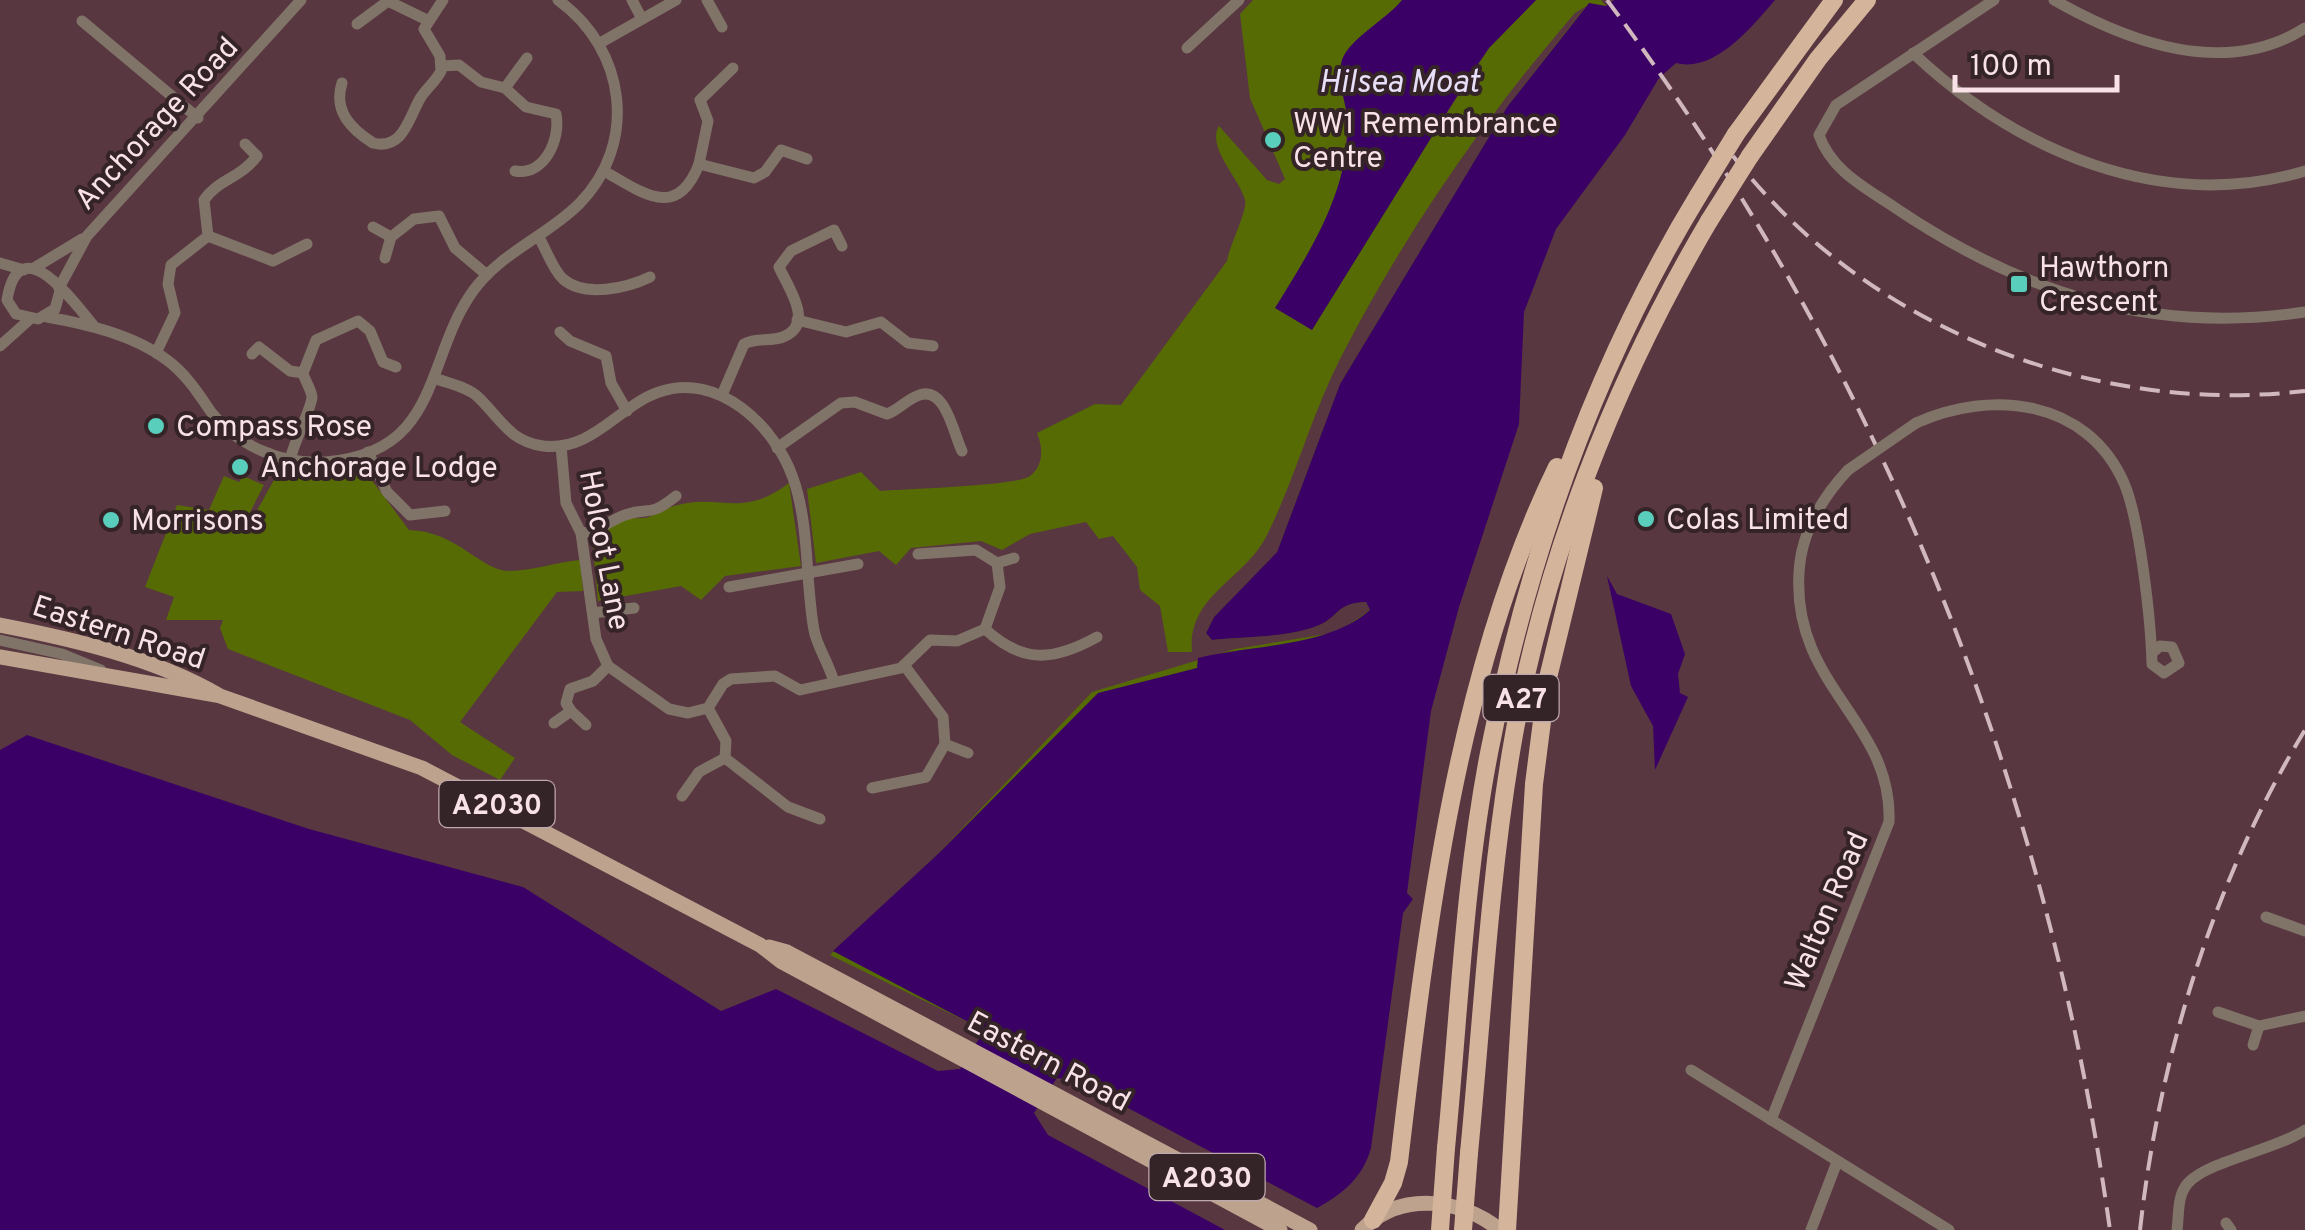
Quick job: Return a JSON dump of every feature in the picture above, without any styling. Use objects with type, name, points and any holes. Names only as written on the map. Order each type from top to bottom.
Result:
[{"type":"highway","name":"A27","points":[[1440,1230],[1490,752],[1535,565],[1598,384],[1655,267],[1736,134],[1834,0]]},
{"type":"highway","name":"A27","points":[[1463,1230],[1510,755],[1525,678],[1565,539],[1619,396],[1709,220],[1818,58],[1867,0]]},
{"type":"highway","points":[[1363,1226],[1394,1184],[1399,1162],[1440,868],[1489,653],[1528,526],[1598,384]]},
{"type":"highway","points":[[1504,1230],[1534,784],[1547,682],[1568,583],[1619,396]]},
{"type":"main road","name":"Eastern Road","points":[[0,625],[194,680],[220,696],[422,768],[760,945],[787,952],[1280,1230]]},
{"type":"main road","name":"Eastern Road","points":[[0,657],[110,674],[188,694],[220,696]]},
{"type":"main road","name":"Eastern Road","points":[[1102,1128],[1310,1230]]},
{"type":"main road","points":[[1363,1226],[1400,1207],[1428,1203],[1460,1207],[1504,1230]]},
{"type":"street","name":"Anchorage Road","points":[[60,289],[87,236],[301,0]]},
{"type":"street","points":[[442,0],[427,20],[426,37],[442,66]]},
{"type":"street","points":[[0,346],[29,320],[47,316],[94,326],[156,352],[190,382],[231,433],[264,452],[290,460],[324,462],[368,452],[412,420],[436,379],[462,312],[487,275],[579,204],[604,171],[616,133],[618,97],[610,61],[586,23],[558,0]]},
{"type":"street","points":[[632,0],[642,19]]},
{"type":"street","points":[[600,43],[676,0]]},
{"type":"street","points":[[707,0],[722,26]]},
{"type":"street","points":[[1187,48],[1240,0]]},
{"type":"street","points":[[1994,0],[1836,105],[1819,135],[1826,156],[1927,230],[2070,298],[2169,316],[2253,320],[2305,312]]},
{"type":"street","points":[[2054,0],[2123,34],[2187,51],[2246,51],[2305,28]]},
{"type":"street","points":[[357,24],[368,12],[388,1],[427,20]]},
{"type":"street","points":[[82,21],[198,118]]},
{"type":"street","points":[[1913,52],[1960,97],[2005,126],[2110,170],[2209,186],[2270,181],[2305,171]]},
{"type":"street","points":[[505,88],[527,58]]},
{"type":"street","points":[[442,66],[459,66],[481,82],[505,88],[526,107],[558,118],[556,135],[540,167],[531,172],[515,171]]},
{"type":"street","points":[[342,83],[338,102],[348,123],[373,143],[386,145],[412,120],[420,99],[442,66]]},
{"type":"street","points":[[604,171],[646,194],[666,198],[686,188],[699,164],[708,122],[700,100],[733,68]]},
{"type":"street","points":[[208,236],[203,214],[207,195],[242,174],[261,151],[245,144]]},
{"type":"street","points":[[699,164],[750,178],[765,172],[781,150],[807,159]]},
{"type":"street","points":[[385,258],[392,237],[414,219],[440,216],[455,248],[487,275]]},
{"type":"street","points":[[374,227],[392,237]]},
{"type":"street","points":[[722,395],[744,344],[784,336],[797,320],[797,302],[779,267],[792,251],[834,230],[842,246]]},
{"type":"street","name":"Anchorage Road","points":[[29,269],[87,236]]},
{"type":"street","points":[[208,236],[273,261],[307,244]]},
{"type":"street","points":[[156,352],[175,313],[168,284],[171,266],[208,236]]},
{"type":"street","points":[[538,236],[558,273],[576,285],[621,290],[650,277]]},
{"type":"street","points":[[0,263],[50,275],[94,326]]},
{"type":"street","points":[[0,318],[12,282],[29,269]]},
{"type":"street","points":[[47,316],[58,304],[60,289]]},
{"type":"street","points":[[5,300],[16,314],[29,320]]},
{"type":"street","points":[[797,320],[846,332],[882,322],[908,343],[933,346]]},
{"type":"street","points":[[290,460],[312,400],[304,373],[312,343],[354,321],[368,327],[383,362],[396,367]]},
{"type":"street","points":[[560,332],[570,341],[606,356],[611,383],[627,411]]},
{"type":"street","points":[[252,354],[259,347],[290,371],[304,373]]},
{"type":"street","points":[[436,379],[476,395],[509,433],[534,444],[560,446],[586,438],[651,395],[676,388],[722,395],[748,412],[777,448],[795,482],[815,637],[828,658],[832,680]]},
{"type":"street","points":[[777,448],[841,403],[855,402],[887,414],[920,394],[935,397],[944,405],[962,451]]},
{"type":"street","name":"Walton Road","points":[[1771,1120],[1889,822],[1882,770],[1815,660],[1799,615],[1800,559],[1825,494],[1848,470],[1916,423],[1966,404],[2006,402],[2052,414],[2088,434],[2109,457],[2129,498],[2153,652]]},
{"type":"street","name":"Holcot Lane","points":[[560,446],[566,503],[581,533],[598,646],[608,666],[670,708],[688,713],[708,708]]},
{"type":"street","points":[[368,452],[387,492],[410,515],[444,511]]},
{"type":"street","points":[[581,533],[602,529],[626,514],[653,513],[676,496]]},
{"type":"street","points":[[918,554],[976,550],[997,563],[1014,558]]},
{"type":"street","points":[[725,758],[726,741],[708,708],[732,679],[778,676],[794,688],[808,688],[832,680],[866,678],[904,666],[930,640],[957,641],[985,629],[1000,587],[997,563]]},
{"type":"street","points":[[729,587],[858,564]]},
{"type":"street","points":[[593,613],[634,608]]},
{"type":"street","points":[[985,629],[1010,650],[1025,656],[1075,648],[1097,638]]},
{"type":"street","points":[[0,640],[62,654],[110,674]]},
{"type":"street","points":[[586,725],[566,702],[570,689],[593,681],[608,666]]},
{"type":"street","points":[[872,788],[926,777],[945,744],[941,711],[904,666]]},
{"type":"street","points":[[554,723],[571,712]]},
{"type":"street","points":[[945,744],[968,753]]},
{"type":"street","points":[[682,796],[700,772],[725,758]]},
{"type":"street","points":[[725,758],[788,808],[820,819]]},
{"type":"street","points":[[2270,923],[2305,931]]},
{"type":"street","points":[[2218,1012],[2259,1026],[2305,1016]]},
{"type":"street","points":[[2254,1045],[2259,1026]]},
{"type":"street","points":[[1691,1070],[1949,1230]]},
{"type":"street","points":[[2177,1230],[2181,1198],[2188,1183],[2248,1154],[2287,1142],[2305,1130]]},
{"type":"street","points":[[1811,1230],[1836,1162]]},
{"type":"green space","points":[[1253,0],[1445,0],[1348,126],[1341,179],[1323,228],[1437,128],[1489,48],[1536,0],[1601,0],[1606,6],[1614,0],[1408,608],[979,1038],[972,1024],[830,955],[939,853],[1092,692],[1235,649],[1338,632],[1370,610],[1366,602],[1349,605],[1317,626],[1279,635],[1212,640],[1206,633],[1214,617],[1277,552],[1340,384],[1507,107],[1586,6],[1575,13],[1541,53],[1477,136],[1390,268],[1330,381],[1267,535],[1199,616],[1192,652],[1168,652],[1160,606],[1140,590],[1137,567],[1113,536],[1099,539],[1086,522],[1030,534],[1002,550],[981,541],[911,548],[896,565],[879,551],[816,563],[807,489],[861,472],[880,491],[1021,479],[1035,472],[1040,462],[1037,433],[1095,404],[1121,405],[1227,261],[1245,200],[1220,153],[1216,134],[1219,126],[1267,180],[1279,184],[1285,179],[1250,98],[1240,14]]},
{"type":"green space","points":[[352,468],[365,471],[409,530],[441,537],[488,565],[518,571],[580,560],[583,591],[557,592],[460,722],[515,758],[500,780],[452,755],[410,720],[228,649],[220,628],[223,620],[166,620],[174,597],[145,587],[177,505],[209,510],[224,476],[239,482],[243,476],[264,485],[241,530],[245,532],[279,471],[318,474]]},
{"type":"green space","points":[[789,483],[801,566],[725,576],[701,600],[681,586],[598,601],[592,537],[629,517],[647,517],[690,503],[743,503],[772,494]]},
{"type":"water","name":"Hilsea Moat","points":[[1402,0],[1536,0],[1489,48],[1467,80],[1312,330],[1275,308],[1324,223],[1340,178],[1348,130],[1340,77],[1342,60],[1352,44]]},
{"type":"water","points":[[1614,0],[1775,0],[1718,55],[1690,64],[1676,63],[1659,78],[1625,135],[1556,229],[1524,312],[1519,424],[1459,607],[1431,711],[1407,893],[1413,899],[1403,913],[1371,1148],[1357,1176],[1335,1197],[1317,1208],[1077,1081],[1057,1078],[1034,1113],[1048,1135],[1225,1230],[0,1230],[0,750],[27,735],[309,829],[523,887],[721,1011],[776,989],[938,1071],[960,1069],[979,1039],[972,1024],[833,951],[939,853],[1098,693],[1197,668],[1198,658],[1333,632],[1370,610],[1366,602],[1349,605],[1317,626],[1279,635],[1212,640],[1206,633],[1214,617],[1277,552],[1340,384],[1507,107],[1589,3],[1606,6]]},
{"type":"water","points":[[1607,576],[1617,594],[1671,614],[1685,654],[1678,674],[1680,693],[1688,697],[1655,770],[1653,726],[1631,686]]},
{"type":"railway","points":[[1607,0],[1704,139],[1791,282],[1869,430],[1936,583],[1995,739],[2043,899],[2081,1063],[2110,1230]]},
{"type":"railway","points":[[1733,156],[1787,216],[1848,268],[1916,312],[1988,347],[2065,373],[2144,389],[2224,395],[2305,391]]},
{"type":"railway","points":[[2140,1230],[2161,1100],[2196,971],[2244,847],[2305,730]]},
{"type":"place","name":"WW1 Remembrance Centre","points":[[1273,140]]},
{"type":"place","name":"Hawthorn Crescent","points":[[2019,284]]},
{"type":"place","name":"Compass Rose","points":[[156,426]]},
{"type":"place","name":"Anchorage Lodge","points":[[240,467]]},
{"type":"place","name":"Colas Limited","points":[[1646,519]]},
{"type":"place","name":"Morrisons","points":[[111,520]]}]
